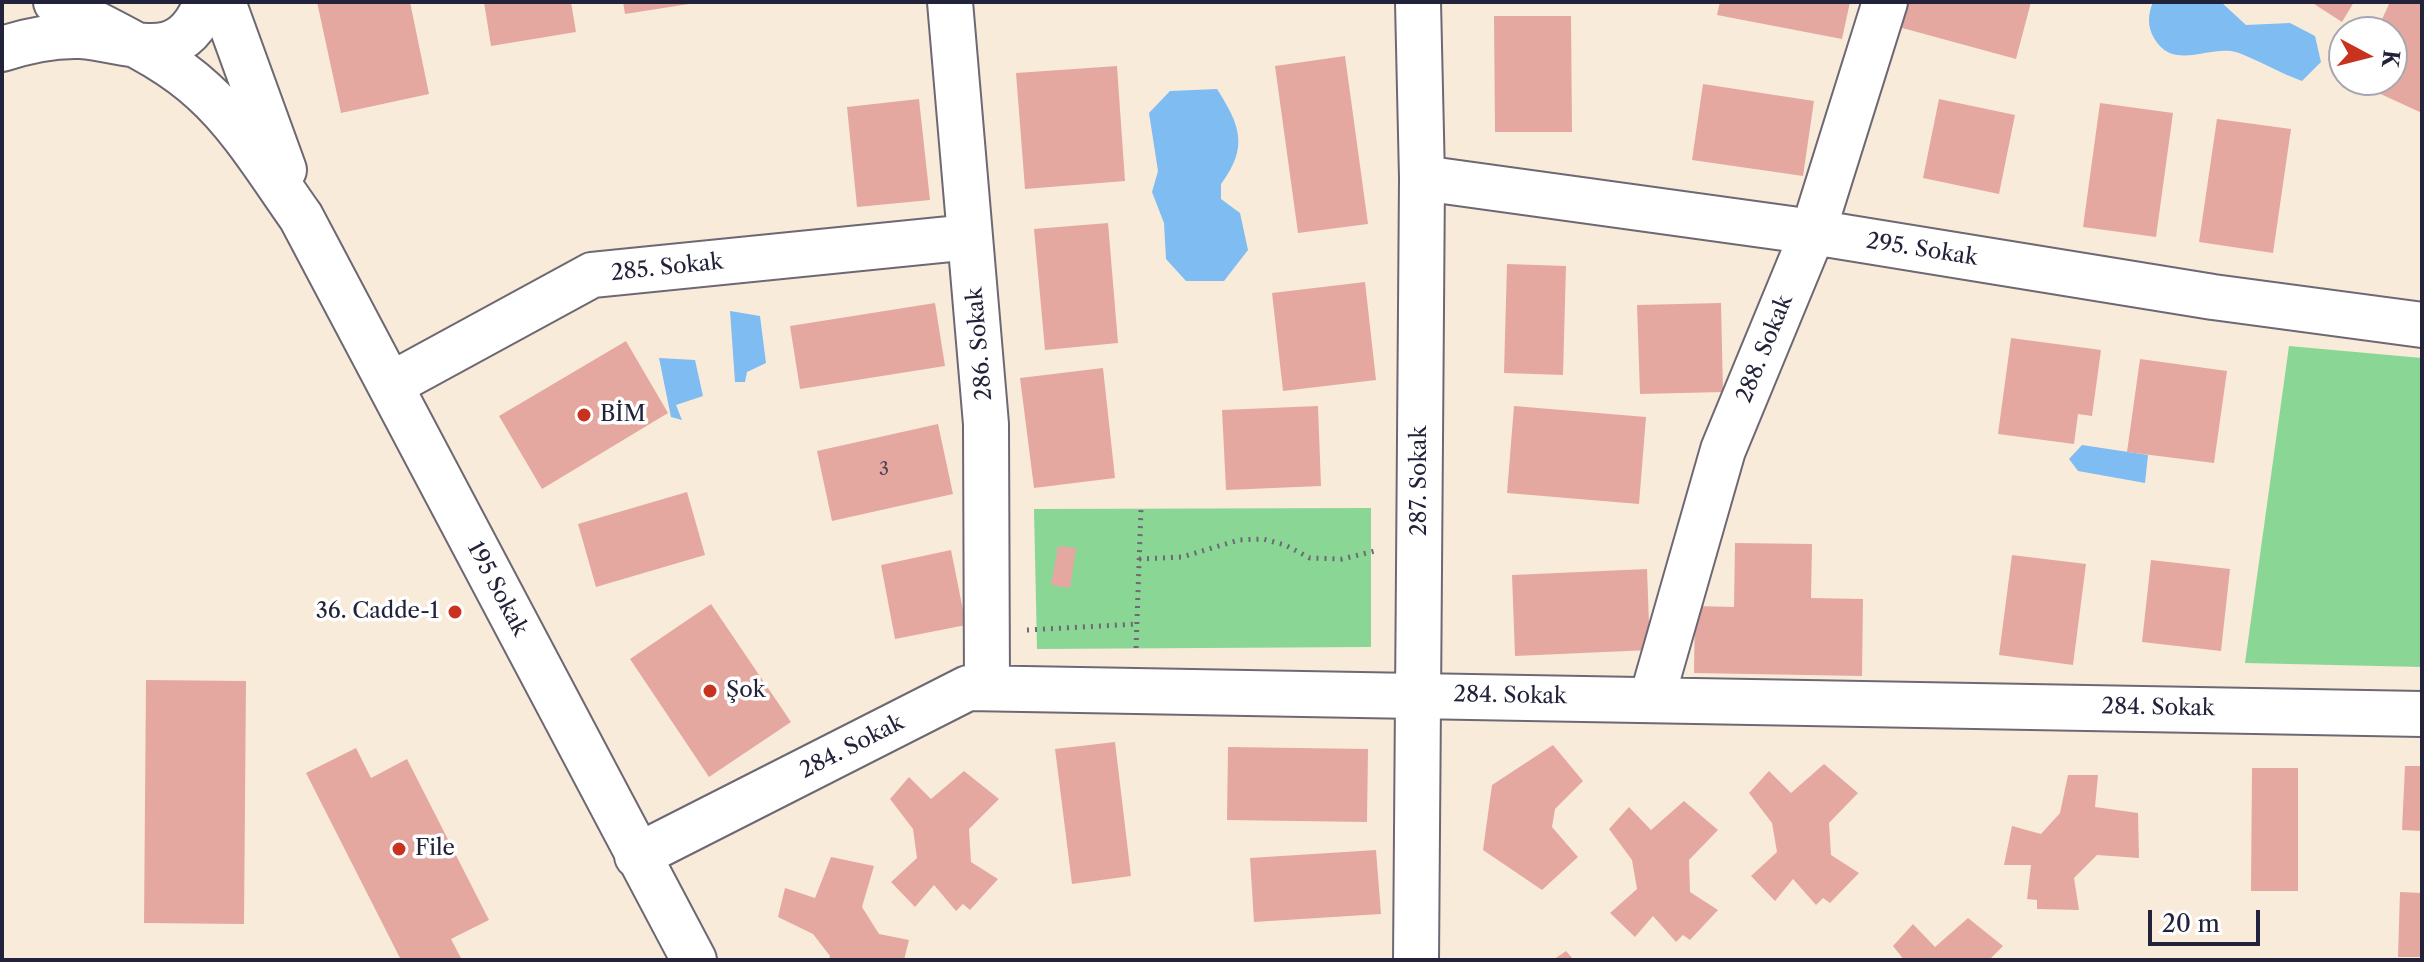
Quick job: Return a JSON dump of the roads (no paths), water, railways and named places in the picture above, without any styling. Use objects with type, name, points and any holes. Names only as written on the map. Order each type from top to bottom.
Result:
[{"type":"street","points":[[56,2],[145,49],[203,90],[260,158],[301,217]]},
{"type":"street","points":[[2,49],[20,43],[81,36],[145,49],[176,40],[199,22],[206,2]]},
{"type":"street","points":[[223,2],[301,217]]},
{"type":"street","name":"286. Sokak","points":[[950,2],[986,424],[987,688]]},
{"type":"street","name":"287. Sokak","points":[[1416,960],[1422,178],[1418,2]]},
{"type":"street","name":"288. Sokak","points":[[1652,698],[1723,450],[1813,232],[1885,2]]},
{"type":"street","name":"295. Sokak","points":[[1422,178],[1813,232],[2213,297],[2422,325]]},
{"type":"street","name":"195 Sokak","points":[[301,217],[694,960]]},
{"type":"street","name":"285. Sokak","points":[[390,385],[592,275],[970,237]]},
{"type":"street","name":"284. Sokak","points":[[637,856],[968,688],[2422,714]]},
{"type":"water","points":[[2153,2],[2221,2],[2246,25],[2290,23],[2315,36],[2321,62],[2302,81],[2239,53],[2172,54],[2162,48],[2150,29]]},
{"type":"water","points":[[1217,89],[1236,125],[1238,136],[1235,159],[1221,184],[1221,199],[1240,213],[1248,250],[1224,281],[1186,281],[1166,259],[1164,223],[1152,192],[1158,171],[1149,113],[1170,91]]},
{"type":"water","points":[[730,311],[760,316],[766,363],[747,372],[745,382],[735,382]]},
{"type":"water","points":[[659,358],[695,360],[703,396],[676,405],[682,420],[671,417]]},
{"type":"water","points":[[2082,445],[2148,455],[2145,483],[2078,471],[2069,459]]},
{"type":"place","name":"BİM","points":[[584,415]]},
{"type":"place","name":"36. Cadde-1","points":[[455,612]]},
{"type":"place","name":"Şok","points":[[710,691]]},
{"type":"place","name":"File","points":[[399,849]]}]
